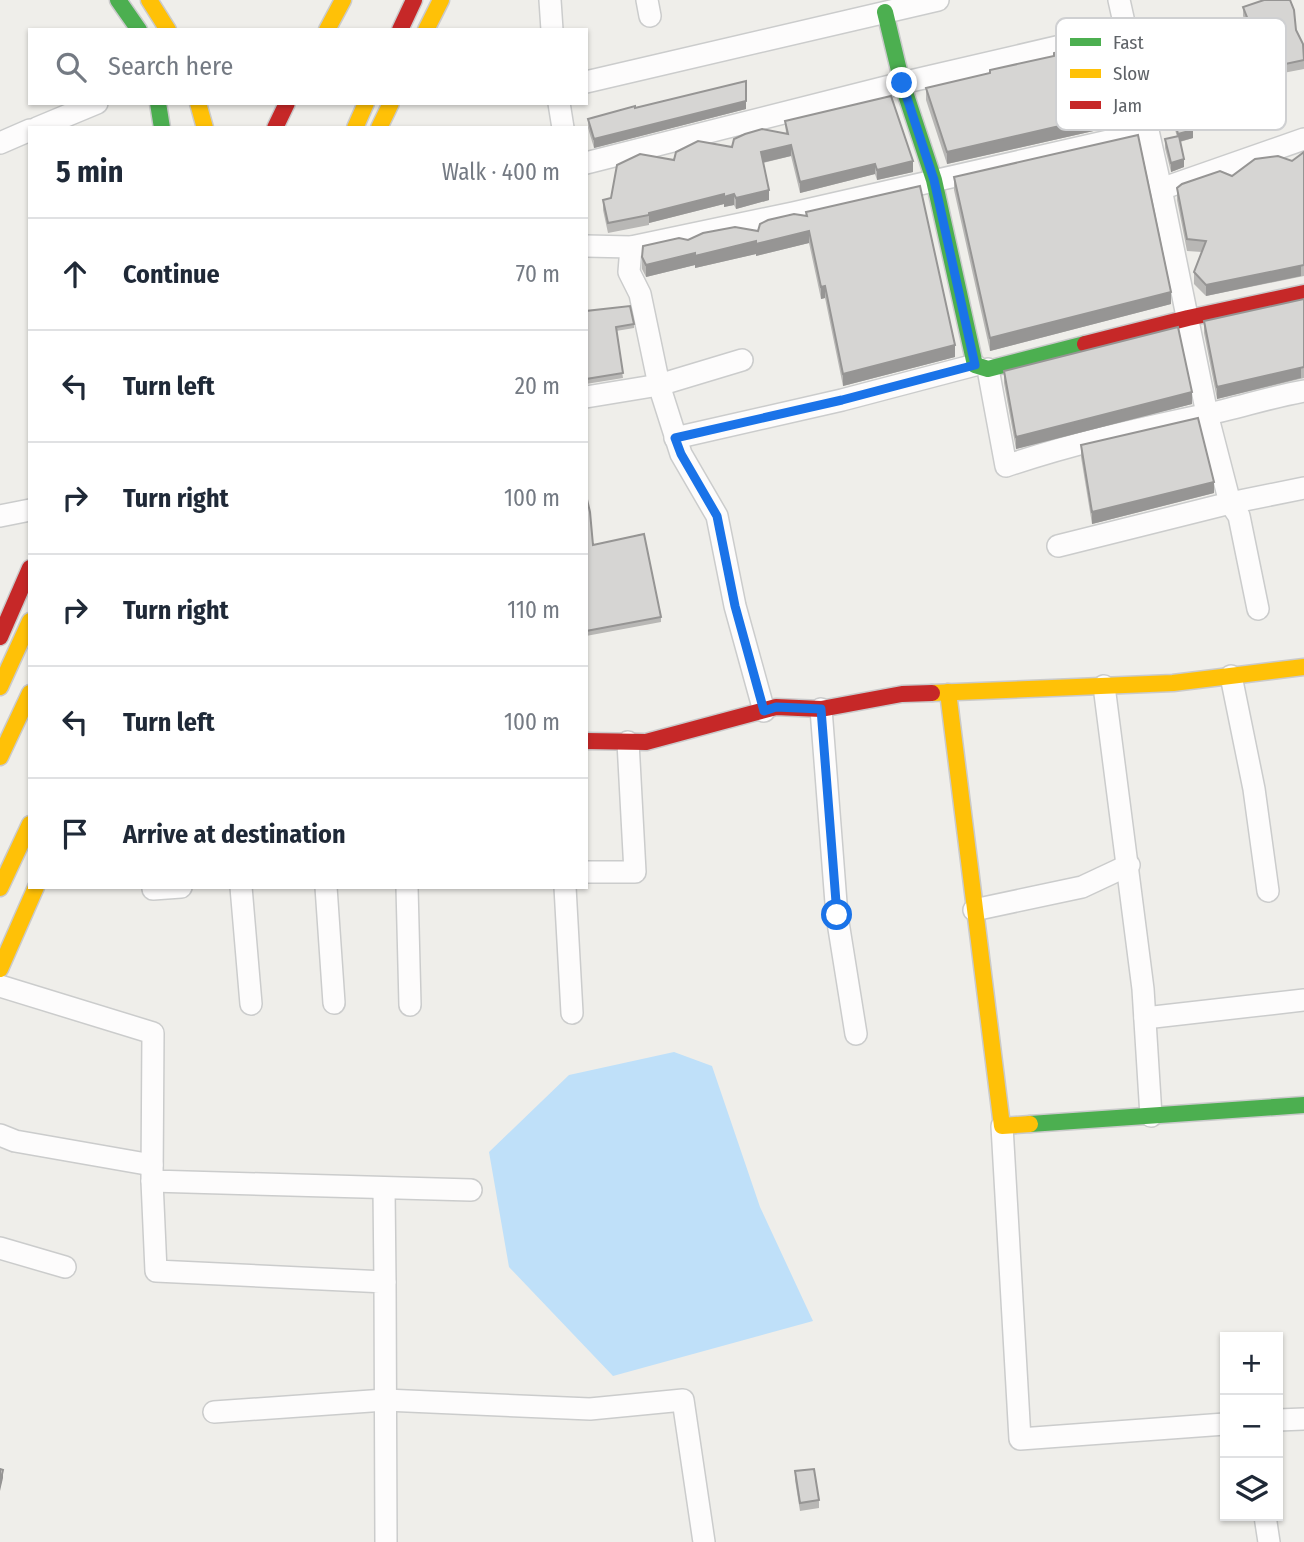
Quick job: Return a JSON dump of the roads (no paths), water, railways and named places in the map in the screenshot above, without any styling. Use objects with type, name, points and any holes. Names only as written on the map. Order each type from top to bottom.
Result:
[{"type":"main road","points":[[118,0],[138,28]]},
{"type":"main road","points":[[149,0],[167,28]]},
{"type":"main road","points":[[328,28],[343,0]]},
{"type":"main road","points":[[401,28],[414,0]]},
{"type":"main road","points":[[427,28],[441,0]]},
{"type":"main road","points":[[885,12],[902,83],[934,180],[982,367],[1304,292]]},
{"type":"main road","points":[[158,105],[162,126]]},
{"type":"main road","points":[[199,105],[204,126]]},
{"type":"main road","points":[[276,126],[286,105]]},
{"type":"main road","points":[[356,126],[365,105]]},
{"type":"main road","points":[[380,126],[390,105]]},
{"type":"main road","points":[[390,105],[395,126]]},
{"type":"main road","points":[[0,636],[28,573]]},
{"type":"main road","points":[[0,687],[28,625]]},
{"type":"main road","points":[[588,741],[646,742],[776,707],[821,709],[902,694],[1173,683],[1304,667]]},
{"type":"main road","points":[[948,692],[1002,1126],[1304,1105]]},
{"type":"main road","points":[[0,757],[28,697]]},
{"type":"main road","points":[[0,888],[28,828]]},
{"type":"main road","points":[[0,969],[35,889]]},
{"type":"main road","points":[[0,897],[27,908]]},
{"type":"street","points":[[550,0],[552,28]]},
{"type":"street","points":[[588,82],[938,0]]},
{"type":"street","points":[[1119,0],[1122,18]]},
{"type":"street","points":[[588,162],[1056,47]]},
{"type":"street","points":[[42,126],[92,105]]},
{"type":"street","points":[[559,105],[563,126]]},
{"type":"street","points":[[0,142],[28,132]]},
{"type":"street","points":[[588,246],[631,247],[1148,132],[1208,414],[1230,503],[1239,516],[1258,609]]},
{"type":"street","points":[[1161,189],[1304,139]]},
{"type":"street","points":[[631,247],[629,272],[640,294],[659,385],[681,454],[717,516],[735,606],[764,711]]},
{"type":"street","points":[[588,397],[659,385],[742,360]]},
{"type":"street","points":[[675,438],[982,367],[1006,466],[1067,447],[1304,391]]},
{"type":"street","points":[[1058,546],[1230,503],[1304,488]]},
{"type":"street","points":[[0,516],[28,510]]},
{"type":"street","points":[[1231,676],[1254,789],[1268,891]]},
{"type":"street","points":[[1104,686],[1129,866],[1145,1018],[1151,1116]]},
{"type":"street","points":[[821,709],[837,915],[856,1034]]},
{"type":"street","points":[[588,873],[635,872],[628,742]]},
{"type":"street","points":[[974,910],[1082,887],[1129,866]]},
{"type":"street","points":[[241,889],[251,1004]]},
{"type":"street","points":[[326,889],[334,1003]]},
{"type":"street","points":[[407,889],[410,1005]]},
{"type":"street","points":[[565,889],[572,1013]]},
{"type":"street","points":[[0,986],[153,1032],[152,1173],[156,1270],[385,1282]]},
{"type":"street","points":[[1145,1018],[1304,1000]]},
{"type":"street","points":[[1002,1126],[1020,1439],[1220,1424]]},
{"type":"street","points":[[0,1135],[152,1173],[384,1189],[471,1190]]},
{"type":"street","points":[[384,1189],[386,1542]]},
{"type":"street","points":[[0,1248],[65,1267]]},
{"type":"street","points":[[214,1412],[385,1400],[590,1409],[682,1400],[704,1542]]},
{"type":"street","points":[[1283,1420],[1304,1419]]},
{"type":"street","points":[[1266,1521],[1269,1542]]},
{"type":"water","points":[[674,1052],[712,1066],[760,1207],[813,1321],[613,1376],[509,1267],[489,1152],[569,1075]]}]
